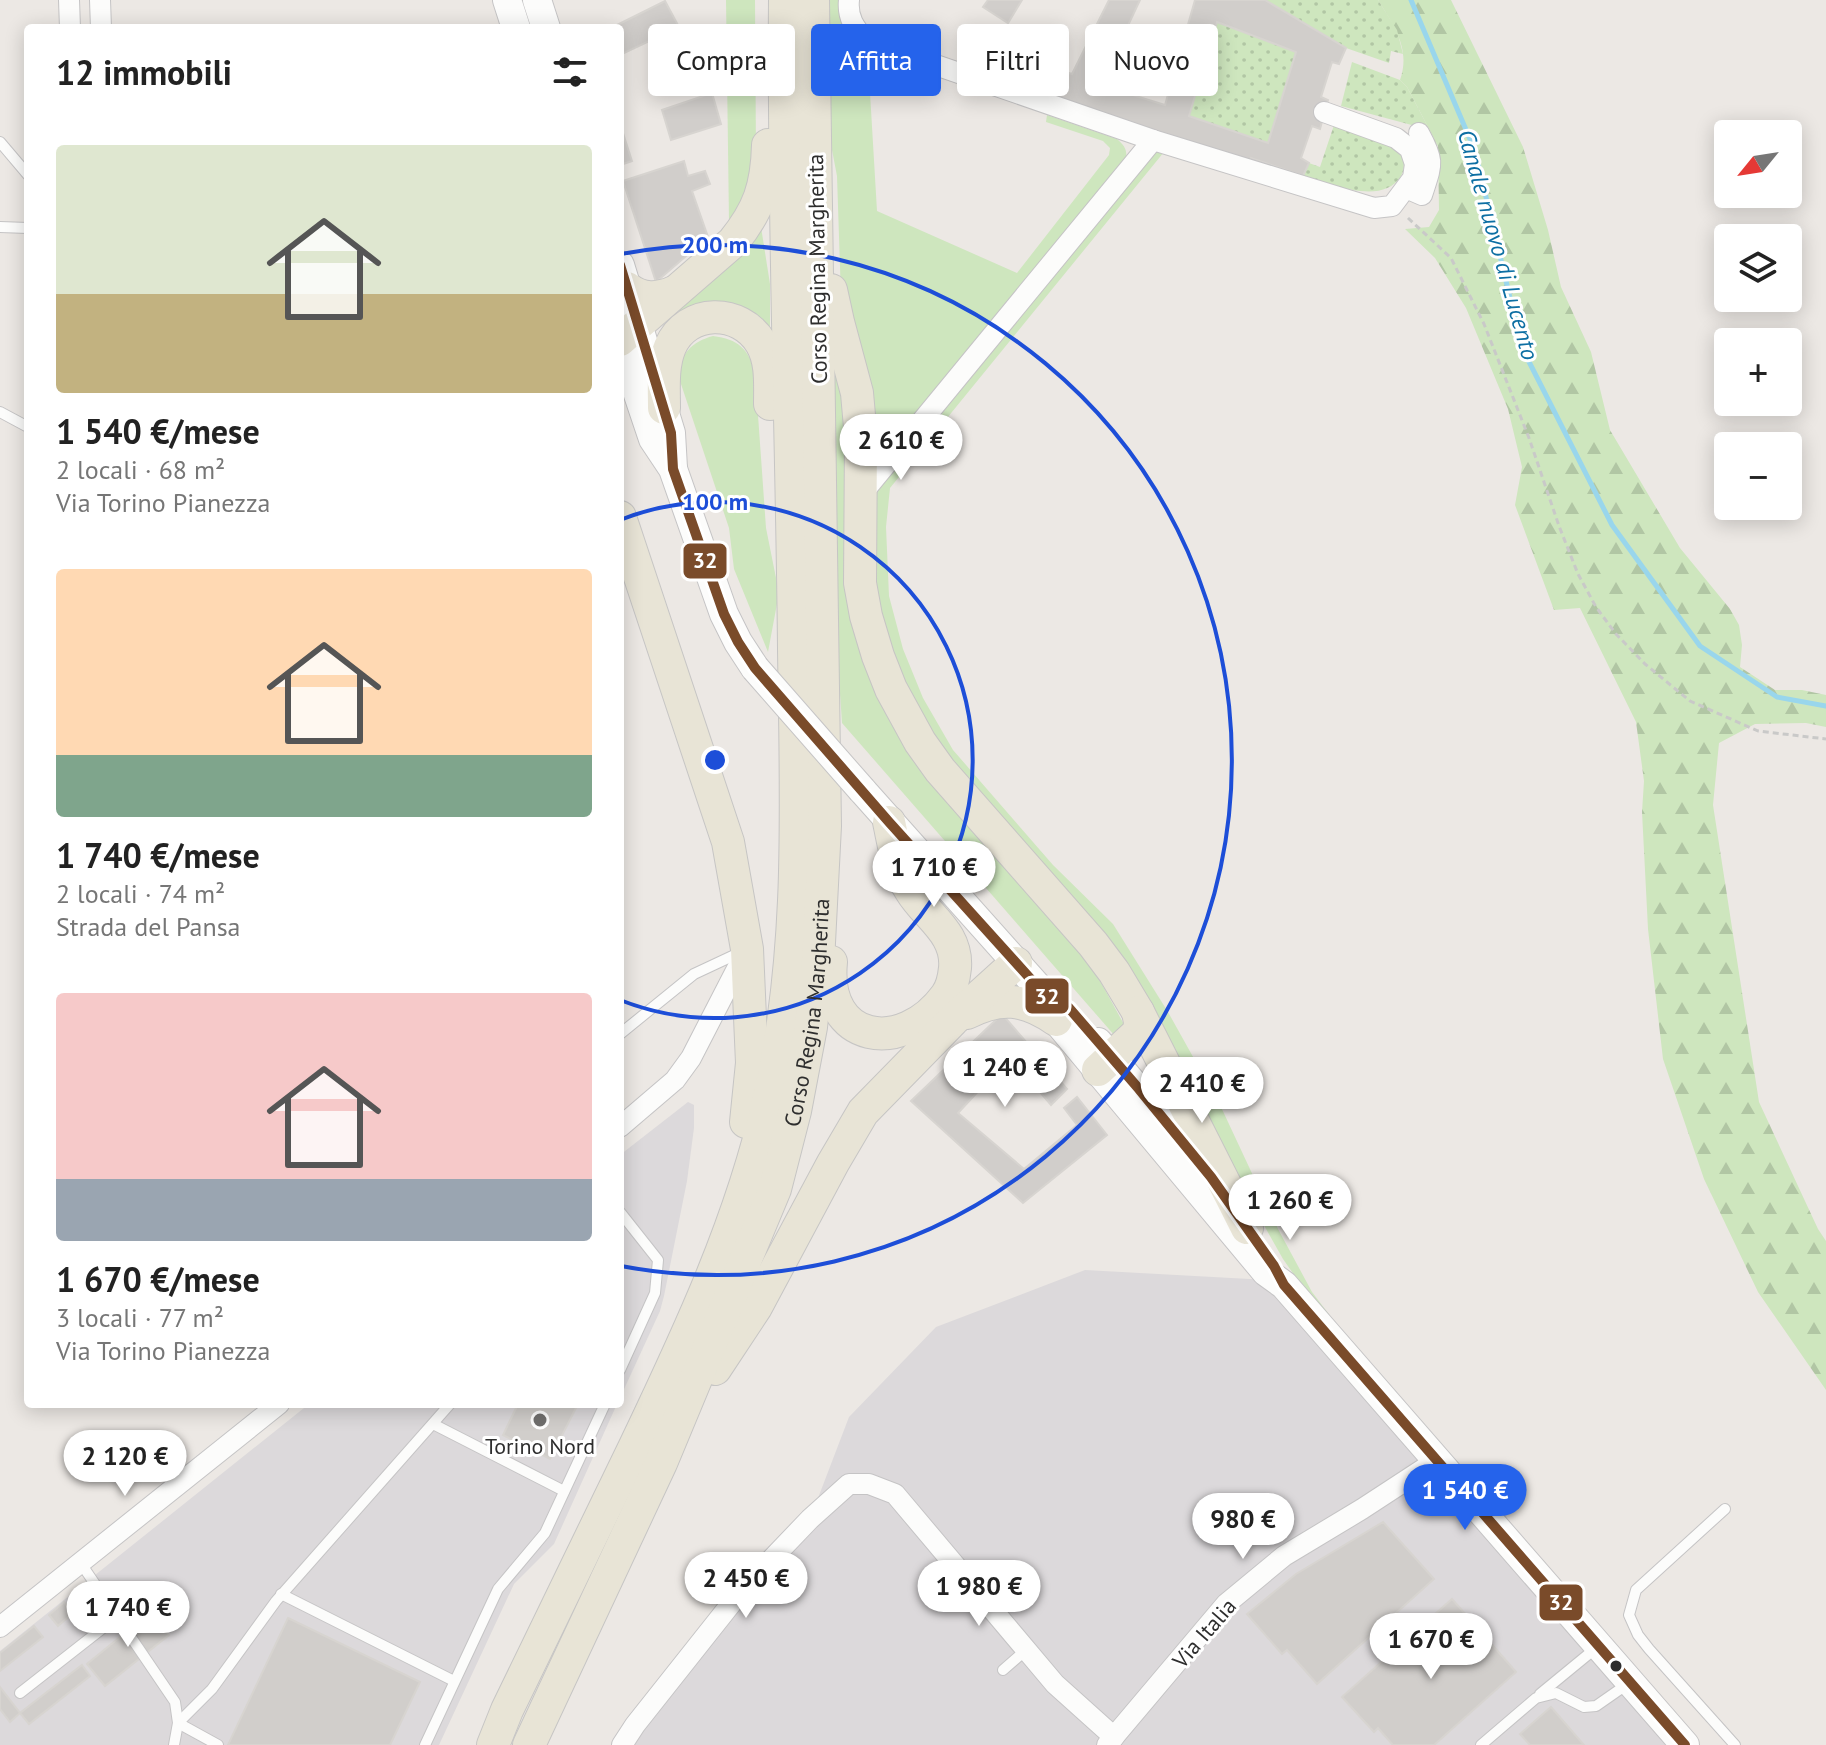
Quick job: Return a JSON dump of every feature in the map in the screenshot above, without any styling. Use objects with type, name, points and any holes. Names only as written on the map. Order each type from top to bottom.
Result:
[{"type":"main road","points":[[507,0],[515,24]]},
{"type":"main road","points":[[537,0],[545,24]]},
{"type":"main road","name":"Corso Regina Margherita","points":[[785,0],[785,24]]},
{"type":"main road","name":"Corso Regina Margherita","points":[[684,1374],[775,1189],[795,1111],[813,1014],[818,962],[825,826],[813,0]]},
{"type":"main road","points":[[626,335],[733,242],[753,214],[766,179],[769,128],[783,96]]},
{"type":"main road","name":"Corso Regina Margherita","points":[[684,1374],[769,1103],[785,1021],[793,946],[796,821],[793,500],[784,96]]},
{"type":"main road","points":[[816,211],[838,322],[857,393],[861,438],[860,583],[866,616],[891,689],[905,718],[940,770],[1114,972],[1138,1012],[1247,1228]]},
{"type":"main road","points":[[624,277],[639,295],[652,298],[674,292]]},
{"type":"main road","points":[[624,277],[626,335],[653,439],[673,469],[724,614],[755,668],[1016,963],[1050,1007],[1211,1177],[1284,1285]]},
{"type":"main road","points":[[664,408],[665,362],[680,333],[694,322],[712,317],[729,318],[747,327],[762,344],[766,355],[771,418],[793,500]]},
{"type":"main road","points":[[626,335],[664,408],[671,433],[673,469]]},
{"type":"main road","points":[[624,529],[728,842],[747,949],[752,1063],[738,1209]]},
{"type":"main road","points":[[825,826],[839,877],[830,973],[832,995],[846,1018],[854,1024],[871,1032],[893,1033],[912,1026],[946,996],[952,985],[955,960],[948,937],[911,891],[897,861],[889,822]]},
{"type":"main road","points":[[529,1745],[674,1432],[756,1307],[863,1112],[953,1020],[1016,963]]},
{"type":"main road","points":[[953,1020],[994,1002],[1024,1003],[1042,1010],[1050,1007]]},
{"type":"main road","points":[[1105,1064],[1139,1032],[1138,1012]]},
{"type":"main road","points":[[1105,1064],[1266,1272],[1284,1285],[1685,1745]]},
{"type":"main road","points":[[674,1432],[684,1374]]},
{"type":"main road","points":[[493,1745],[507,1710],[684,1374]]},
{"type":"street","points":[[69,0],[70,24]]},
{"type":"street","points":[[100,0],[101,24]]},
{"type":"street","points":[[849,0],[853,26],[866,41],[1153,140],[1374,208],[1392,206],[1413,178],[1415,164],[1410,149],[1396,138],[1324,112]]},
{"type":"street","points":[[1406,188],[1422,195],[1429,174],[1431,155],[1419,133]]},
{"type":"street","points":[[861,495],[1153,140]]},
{"type":"street","points":[[861,438],[883,442],[907,440]]},
{"type":"street","points":[[624,1124],[675,1080],[691,1058],[747,949]]},
{"type":"street","points":[[0,1627],[274,1408]]},
{"type":"street","name":"Via Italia","points":[[1111,1741],[1226,1604],[1284,1556],[1437,1460]]},
{"type":"street","points":[[622,1745],[742,1590],[810,1519],[849,1484],[869,1484],[895,1494],[1055,1684],[1111,1741]]},
{"type":"lane","points":[[0,142],[24,170]]},
{"type":"lane","points":[[0,227],[24,228]]},
{"type":"lane","points":[[0,412],[24,425]]},
{"type":"lane","points":[[624,1031],[694,974],[747,949]]},
{"type":"lane","points":[[624,1217],[658,1260],[655,1293],[624,1361]]},
{"type":"lane","points":[[178,1723],[212,1689],[281,1594],[447,1408]]},
{"type":"lane","points":[[425,1745],[498,1589],[545,1533],[603,1408]]},
{"type":"lane","points":[[433,1424],[564,1491]]},
{"type":"lane","points":[[1725,1509],[1636,1590],[1629,1615],[1649,1649],[1735,1745]]},
{"type":"lane","points":[[778,1552],[794,1567]]},
{"type":"lane","points":[[80,1562],[175,1702],[178,1723],[174,1745]]},
{"type":"lane","points":[[281,1594],[454,1681]]},
{"type":"lane","points":[[20,1693],[117,1617]]},
{"type":"lane","points":[[1481,1745],[1598,1646]]},
{"type":"lane","points":[[1003,1670],[1026,1650]]},
{"type":"lane","points":[[1536,1698],[1556,1693],[1584,1707],[1596,1706],[1630,1682]]},
{"type":"lane","points":[[178,1723],[218,1745]]},
{"type":"path","points":[[1392,206],[1451,258],[1484,324],[1578,574],[1596,607],[1616,634],[1645,664],[1690,701],[1758,731],[1826,739]]},
{"type":"shaded area","points":[[688,1102],[694,1105],[687,1181],[664,1296],[624,1389],[624,1152]]},
{"type":"shaded area","points":[[1085,1270],[1268,1280],[1672,1745],[622,1745],[810,1519],[849,1417],[936,1327]]},
{"type":"shaded area","points":[[304,1408],[615,1408],[554,1544],[514,1584],[439,1745],[0,1745],[0,1651]]},
{"type":"green space","points":[[726,0],[755,0],[755,24],[726,24]]},
{"type":"green space","points":[[827,0],[841,0],[844,24],[827,24]]},
{"type":"green space","points":[[1265,0],[1378,0],[1397,30],[1403,54],[1391,51],[1389,63],[1346,48]]},
{"type":"green space","points":[[1378,0],[1451,0],[1523,147],[1561,287],[1591,352],[1610,430],[1680,548],[1730,609],[1739,625],[1742,645],[1740,667],[1775,690],[1802,690],[1826,695],[1826,727],[1806,723],[1755,724],[1719,743],[1713,805],[1759,1102],[1826,1241],[1826,1390],[1758,1292],[1704,1179],[1663,1059],[1648,929],[1642,812],[1644,781],[1636,722],[1580,608],[1554,610],[1515,505],[1522,467],[1508,409],[1466,308],[1435,258],[1405,229],[1429,227],[1439,210],[1438,146],[1407,87],[1400,80],[1402,48]]},
{"type":"green space","points":[[1216,24],[1296,52],[1268,143],[1189,116],[1195,96],[1218,96]]},
{"type":"green space","points":[[1352,62],[1400,80],[1407,87],[1438,146],[1419,127],[1341,106]]},
{"type":"green space","points":[[727,96],[756,96],[756,154],[743,206],[729,222]]},
{"type":"green space","points":[[828,96],[870,96],[877,211],[1017,273],[1109,155],[1110,148],[1103,141],[1046,122],[1047,115],[1117,139],[1126,152],[1125,163],[905,430],[896,433],[869,431],[841,297],[837,176],[828,129]]},
{"type":"green space","points":[[1334,125],[1397,146],[1404,160],[1401,176],[1392,185],[1369,191],[1303,176],[1309,163],[1320,167]]},
{"type":"green space","points":[[1152,149],[1164,152],[890,488],[886,527],[889,596],[903,649],[923,698],[953,750],[1053,865],[1113,924],[1168,1012],[1221,1107],[1278,1229],[1312,1292],[1347,1338],[1304,1289],[1283,1259],[1218,1144],[948,760],[905,688],[888,641],[873,575],[871,492]]},
{"type":"green space","points":[[761,227],[770,284],[770,329],[682,315],[675,306]]},
{"type":"green space","points":[[713,336],[741,347],[755,373],[766,528],[779,593],[768,652],[734,569],[729,528],[680,381],[681,365],[687,352],[698,342]]},
{"type":"green space","points":[[832,363],[846,409],[876,689],[908,752],[1093,968],[1126,1028],[1115,1036],[842,723]]},
{"type":"building","points":[[988,0],[1022,0],[1008,23],[983,7]]},
{"type":"building","points":[[1109,0],[1140,0],[1129,24],[1097,24]]},
{"type":"building","points":[[1195,0],[1265,0],[1346,48],[1339,64],[1332,62],[1321,97],[1328,100],[1320,129],[1312,126],[1301,158],[1309,163],[1303,176],[1251,158],[1249,165],[1046,96],[1069,96],[1069,73],[1072,74],[1085,48],[1085,96],[1136,96],[1165,105],[1168,96],[1195,96],[1189,116],[1268,143],[1296,52],[1217,22],[1188,24]]},
{"type":"building","points":[[665,1],[677,24],[648,24],[648,42],[624,53],[624,24],[619,24]]},
{"type":"building","points":[[703,96],[713,96],[721,124],[671,140],[662,110]]},
{"type":"building","points":[[624,136],[632,161],[624,164]]},
{"type":"building","points":[[684,161],[688,176],[705,171],[710,184],[692,191],[708,237],[656,282],[624,184],[624,181]]},
{"type":"building","points":[[1002,1014],[1067,1089],[1051,1105],[1010,1057],[958,1113],[1024,1169],[1077,1125],[1064,1108],[1077,1097],[1107,1135],[1023,1203],[911,1101]]},
{"type":"building","name":"Torino Nord","points":[[516,1408],[576,1408],[550,1459],[503,1435]]},
{"type":"building","points":[[1383,1522],[1434,1579],[1317,1684],[1287,1650],[1282,1654],[1247,1614],[1296,1574]]},
{"type":"building","points":[[1452,1599],[1516,1672],[1434,1745],[1393,1745],[1378,1728],[1374,1732],[1342,1697]]},
{"type":"building","points":[[64,1602],[73,1613],[58,1626],[49,1615]]},
{"type":"building","points":[[151,1612],[169,1635],[105,1686],[87,1664]]},
{"type":"building","points":[[288,1618],[420,1682],[390,1745],[228,1745]]},
{"type":"building","points":[[34,1626],[43,1637],[0,1671],[0,1653]]},
{"type":"building","points":[[82,1665],[90,1676],[29,1724],[20,1713]]},
{"type":"building","points":[[0,1687],[20,1713],[10,1722],[0,1709]]},
{"type":"building","points":[[1551,1707],[1584,1745],[1530,1745],[1520,1734]]},
{"type":"waterway","name":"Canale nuovo di Lucento","points":[[1411,0],[1475,151],[1522,348],[1612,525],[1700,646],[1777,697],[1826,706]]},
{"type":"transit line","name":"32","points":[[624,278],[671,433],[673,469],[724,614],[755,668],[1045,995],[1069,1008],[1139,1089],[1211,1177],[1284,1285],[1685,1745]]},
{"type":"place","name":"Torino Nord","points":[[540,1420]]}]
